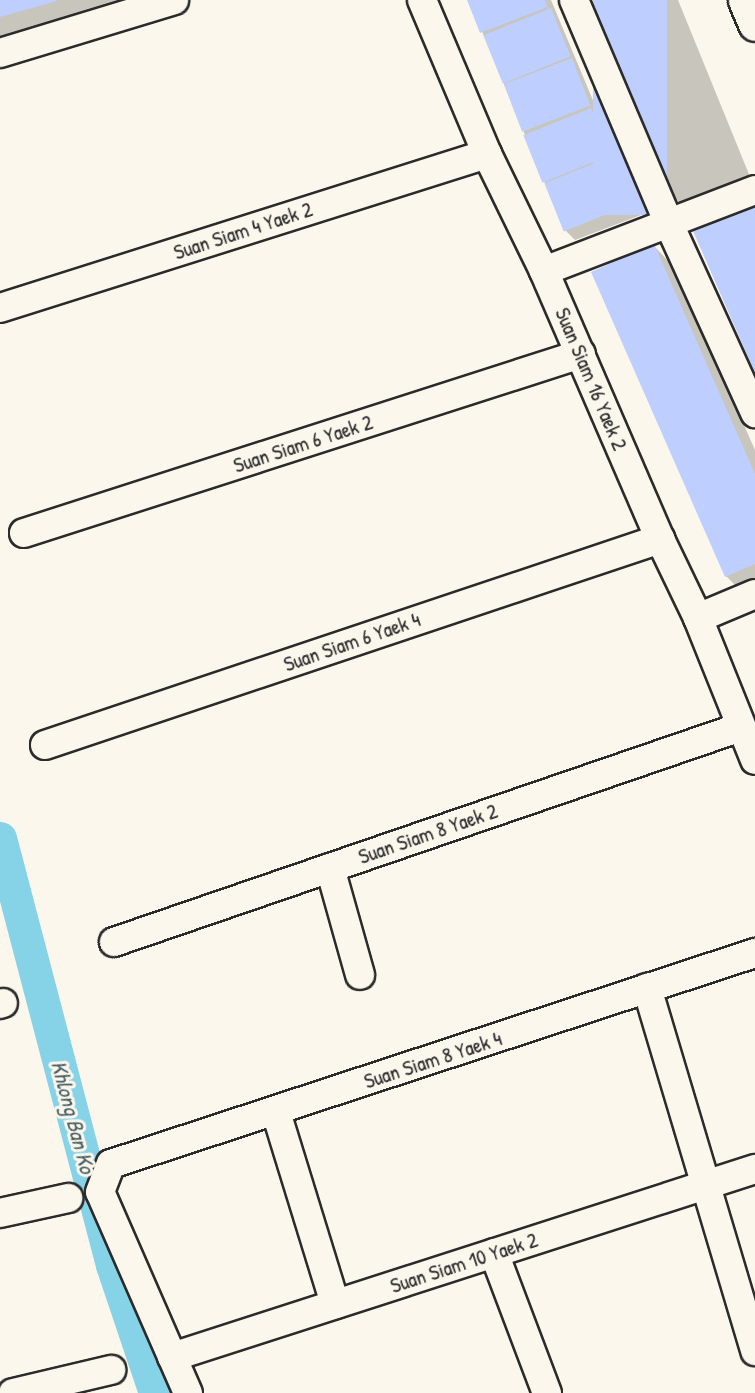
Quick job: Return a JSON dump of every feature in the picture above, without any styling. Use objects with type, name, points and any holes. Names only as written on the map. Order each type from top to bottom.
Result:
[{"type":"street","points":[[0,53],[174,0]]},
{"type":"street","name":"Suan Siam 16 Yaek 2","points":[[422,0],[487,154],[544,271],[660,539],[698,618],[755,760]]},
{"type":"street","points":[[574,0],[669,224],[755,413]]},
{"type":"street","points":[[745,0],[755,24]]},
{"type":"street","name":"Suan Siam 4 Yaek 2","points":[[0,308],[487,154]]},
{"type":"street","points":[[544,271],[755,190]]},
{"type":"street","name":"Suan Siam 6 Yaek 2","points":[[24,534],[581,354]]},
{"type":"street","name":"Suan Siam 6 Yaek 4","points":[[45,745],[660,539]]},
{"type":"street","points":[[698,618],[755,594]]},
{"type":"street","name":"Suan Siam 8 Yaek 2","points":[[114,942],[741,727]]},
{"type":"street","points":[[330,868],[360,975]]},
{"type":"street","name":"Suan Siam 8 Yaek 4","points":[[172,1357],[100,1192],[111,1164],[276,1112],[755,953]]},
{"type":"street","points":[[646,988],[755,1351]]},
{"type":"street","points":[[276,1112],[335,1304]]},
{"type":"street","name":"Suan Siam 10 Yaek 2","points":[[172,1357],[755,1170]]},
{"type":"street","points":[[0,1212],[68,1198]]},
{"type":"street","points":[[494,1253],[547,1393]]},
{"type":"street","points":[[172,1357],[188,1393]]},
{"type":"street","points":[[13,1393],[111,1370]]},
{"type":"building","points":[[0,0],[56,0],[57,1],[0,17]]},
{"type":"building","points":[[467,0],[545,0],[548,7],[480,33]]},
{"type":"building","points":[[593,0],[667,0],[667,215],[593,215]]},
{"type":"building","points":[[551,8],[570,56],[503,84],[483,35]]},
{"type":"building","points":[[572,58],[590,106],[522,132],[504,84]]},
{"type":"building","points":[[591,108],[610,155],[542,183],[523,135]]},
{"type":"building","points":[[612,156],[631,204],[564,232],[544,183]]},
{"type":"building","points":[[755,205],[755,373],[693,231]]},
{"type":"building","points":[[654,244],[755,474],[755,564],[725,577],[591,272]]},
{"type":"waterway","name":"Khlong Ban Ko","points":[[0,838],[112,1265],[155,1393]]}]
